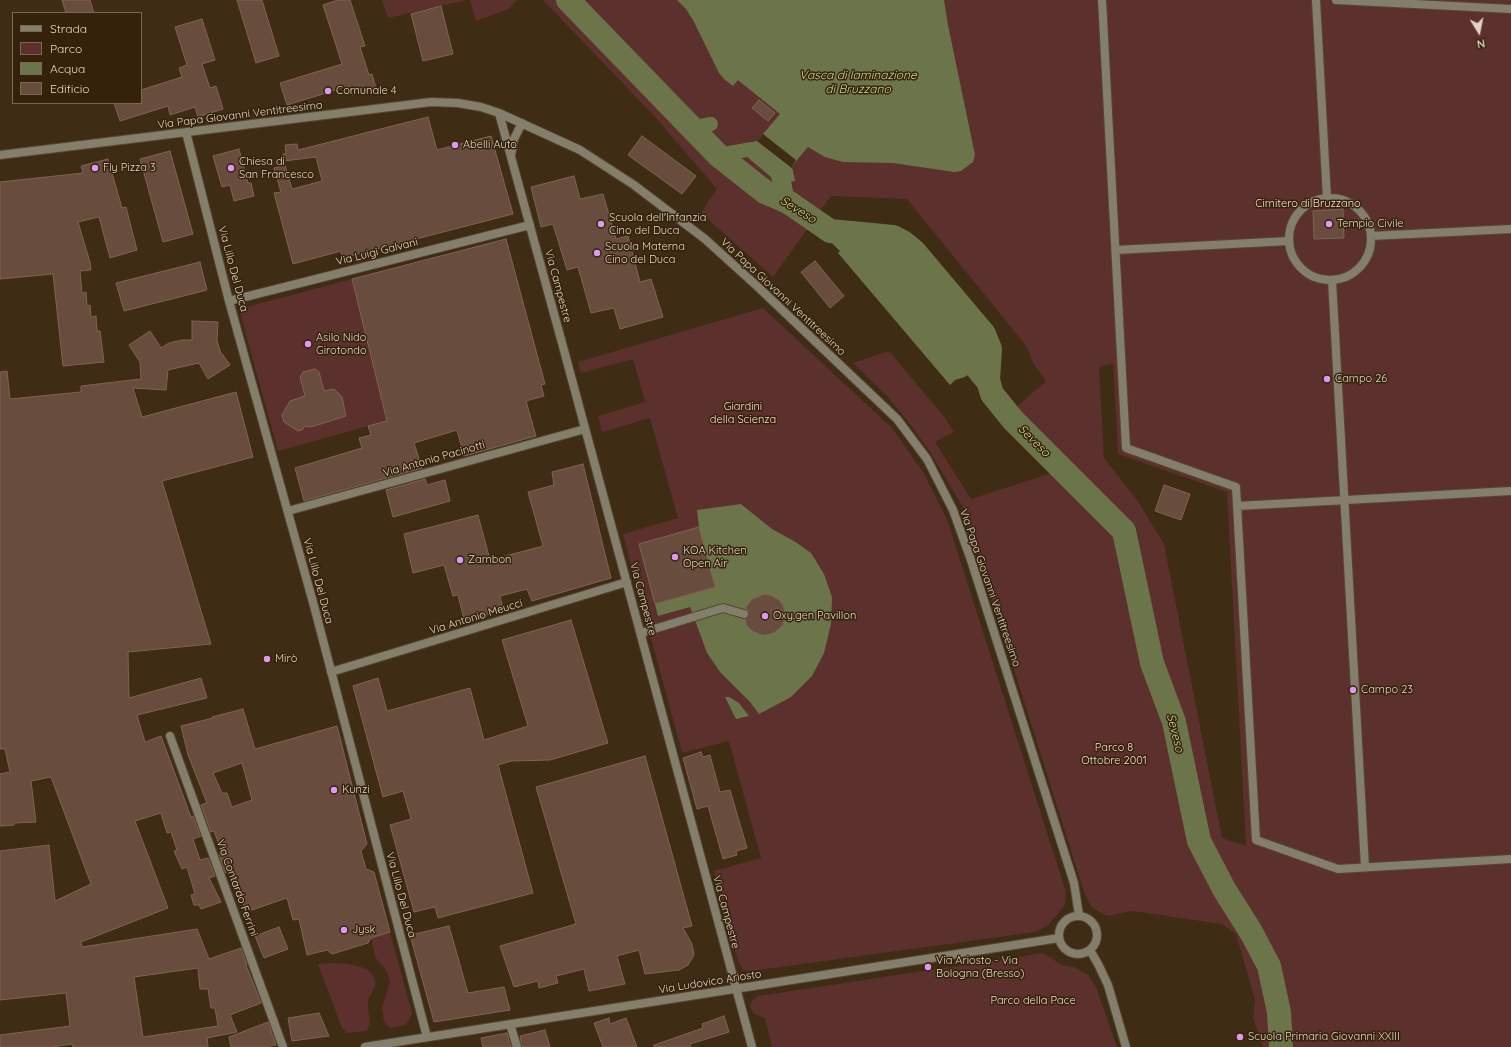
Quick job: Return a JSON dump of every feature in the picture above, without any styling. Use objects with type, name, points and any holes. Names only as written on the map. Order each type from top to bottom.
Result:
[{"type":"street","points":[[1102,0],[1126,448],[1236,487],[1256,840],[1338,868],[1511,859]]},
{"type":"street","points":[[1316,0],[1327,198]]},
{"type":"street","points":[[1336,0],[1511,9]]},
{"type":"street","name":"Via Papa Giovanni Ventitreesimo","points":[[0,155],[431,102],[458,103],[481,107],[499,113],[580,150],[634,185],[705,239],[758,287],[896,418],[927,459],[953,510],[971,560],[1074,883],[1079,915]]},
{"type":"street","name":"Via Campestre","points":[[499,113],[752,1047]]},
{"type":"street","name":"Via Campestre","points":[[511,157],[514,139],[522,123]]},
{"type":"street","name":"Via Lillo Del Duca","points":[[186,132],[427,1037]]},
{"type":"street","points":[[1327,198],[1345,201],[1357,208],[1366,219],[1370,227],[1371,236],[1370,246],[1363,263],[1357,270],[1350,275],[1332,280],[1323,279],[1306,272],[1294,258],[1290,250],[1289,241],[1292,223],[1302,208],[1310,203],[1327,198]]},
{"type":"street","name":"Via Luigi Galvani","points":[[230,301],[530,225]]},
{"type":"street","points":[[1371,236],[1511,229]]},
{"type":"street","points":[[1116,250],[1289,241]]},
{"type":"street","points":[[1332,280],[1365,867]]},
{"type":"street","name":"Via Antonio Pacinotti","points":[[288,512],[585,429]]},
{"type":"street","points":[[1238,506],[1511,491]]},
{"type":"street","name":"Via Antonio Meucci","points":[[331,672],[627,582]]},
{"type":"street","points":[[641,633],[723,608],[744,614]]},
{"type":"street","name":"Via Contardo Ferrini","points":[[170,736],[284,1047]]},
{"type":"street","points":[[1079,915],[1091,919],[1096,926],[1098,934],[1097,942],[1093,948],[1086,953],[1077,954],[1070,952],[1063,947],[1059,938],[1059,932],[1062,924],[1067,918],[1079,915]]},
{"type":"street","name":"Via Ludovico Ariosto","points":[[365,1047],[404,1044],[427,1037],[1059,938]]},
{"type":"street","points":[[1090,950],[1108,985],[1126,1047]]},
{"type":"street","points":[[510,1024],[517,1047]]},
{"type":"green space","points":[[382,0],[467,0],[388,18]]},
{"type":"green space","points":[[470,0],[517,0],[509,9],[476,21]]},
{"type":"green space","points":[[543,0],[1511,0],[1511,1047],[1263,1047],[1253,1018],[1255,1000],[1236,934],[1222,924],[1132,911],[1108,916],[1092,908],[1084,892],[963,507],[930,452],[911,425],[886,395],[853,363],[889,351],[945,418],[954,432],[935,442],[971,499],[1052,473],[1003,419],[1046,381],[1033,363],[1027,347],[907,199],[831,196],[773,277],[701,213],[717,189],[655,117]],"holes":[[[1113,363],[1118,454],[1227,492],[1246,846],[1222,838],[1164,544],[1137,500],[1104,458],[1099,367]]]},
{"type":"green space","name":"Asilo Nido Girotondo","points":[[352,279],[387,421],[278,451],[239,309]]},
{"type":"green space","name":"Giardini della Scienza","points":[[763,308],[892,428],[923,472],[948,522],[1066,892],[1065,905],[1048,925],[1036,932],[751,971],[743,970],[738,961],[714,871],[761,858],[729,741],[682,753],[623,534],[678,518],[650,418],[602,432],[598,416],[645,402],[633,359],[581,373],[578,362]],"holes":[[[741,504],[772,529],[794,541],[759,714],[750,702],[720,672],[707,653],[690,607],[715,587],[699,527]]]},
{"type":"green space","points":[[390,932],[412,1013],[406,1025],[390,1028],[384,1022],[382,1007],[390,982],[386,970],[375,957],[371,938]]},
{"type":"green space","name":"Parco della Pace","points":[[1043,953],[1062,965],[1074,967],[1088,975],[1096,987],[1117,1047],[772,1047],[765,1018],[754,1014],[750,1007],[752,1001],[758,996]]},
{"type":"green space","points":[[318,964],[348,964],[367,969],[375,980],[375,986],[368,1000],[370,1025],[366,1031],[347,1033],[342,1028]]},
{"type":"water","name":"Vasca di laminazione di Bruzzano","points":[[677,0],[944,0],[975,155],[973,162],[961,171],[954,172],[893,163],[843,162],[825,157],[808,147],[792,166],[795,181],[773,185],[771,177],[746,156],[743,144],[757,141],[780,114],[738,80],[733,86],[724,79],[719,73],[694,22],[686,9]]},
{"type":"water","points":[[851,242],[885,245],[898,249],[903,253],[977,340],[982,358],[981,364],[965,377],[955,380],[950,385],[838,253]]},
{"type":"water","points":[[741,504],[772,529],[794,541],[811,553],[824,574],[832,597],[831,624],[824,653],[812,676],[791,697],[759,714],[750,702],[720,672],[707,653],[690,607],[658,616],[655,604],[715,587],[699,527],[697,510]]},
{"type":"water","points":[[725,697],[729,697],[739,703],[749,716],[736,719]]},
{"type":"pier","points":[[763,134],[796,160],[792,166],[793,169],[757,141]]},
{"type":"building","points":[[62,0],[90,0],[94,12],[66,12]]},
{"type":"building","points":[[237,0],[262,0],[279,56],[256,63]]},
{"type":"building","points":[[338,0],[350,0],[365,46],[360,47],[369,75],[372,74],[376,88],[352,95],[349,86],[287,105],[280,83],[342,64],[323,5]]},
{"type":"building","points":[[441,6],[453,54],[423,61],[411,14]]},
{"type":"building","points":[[202,19],[215,60],[202,64],[210,88],[216,86],[223,109],[198,117],[195,107],[170,115],[168,106],[120,121],[114,104],[142,104],[142,90],[182,77],[179,68],[187,65],[175,27]]},
{"type":"building","points":[[759,100],[775,113],[768,121],[752,108]]},
{"type":"building","points":[[428,117],[437,150],[491,136],[513,214],[342,258],[341,251],[293,264],[274,193],[281,192],[274,168],[285,165],[292,189],[322,181],[316,157],[284,161],[283,154],[286,154],[285,145],[297,144],[298,150]]},
{"type":"building","points":[[642,136],[696,176],[682,194],[628,155]]},
{"type":"building","name":"Chiesa di San Francesco","points":[[239,149],[248,183],[251,183],[254,196],[234,201],[230,185],[222,187],[213,156]]},
{"type":"building","points":[[170,151],[193,234],[163,242],[140,159]]},
{"type":"building","points":[[108,159],[122,208],[126,207],[137,250],[110,258],[99,217],[78,222],[91,270],[80,271],[82,293],[86,292],[87,306],[90,305],[91,317],[96,316],[97,331],[100,331],[104,362],[63,366],[53,274],[0,279],[0,182],[83,173],[81,166]]},
{"type":"building","name":"Scuola Materna Cino del Duca","points":[[574,176],[580,199],[603,194],[616,239],[628,236],[640,282],[651,279],[663,317],[620,329],[614,308],[591,313],[578,267],[567,270],[553,224],[541,227],[531,187]]},
{"type":"building","name":"Tempio Civile","points":[[1343,209],[1344,238],[1314,239],[1313,211]]},
{"type":"building","points":[[506,239],[545,384],[541,385],[544,396],[526,401],[536,436],[464,456],[457,430],[414,443],[422,468],[304,501],[295,468],[362,448],[359,438],[371,435],[368,426],[387,421],[352,279]]},
{"type":"building","points":[[815,261],[844,296],[830,308],[801,272]]},
{"type":"building","points":[[200,262],[207,290],[124,311],[116,283]]},
{"type":"building","points":[[192,321],[218,322],[217,340],[220,351],[230,365],[208,379],[199,363],[168,370],[166,390],[133,388],[142,417],[236,392],[253,457],[162,481],[211,644],[128,652],[129,698],[201,678],[207,698],[137,715],[145,742],[161,736],[191,817],[193,816],[201,836],[193,839],[200,860],[208,858],[215,876],[209,878],[221,902],[201,909],[199,905],[194,905],[191,895],[195,894],[187,867],[182,869],[174,851],[177,850],[171,832],[167,833],[161,813],[135,821],[168,908],[81,942],[82,947],[197,929],[209,959],[241,948],[261,1003],[230,1015],[237,1032],[207,1038],[208,1047],[73,1047],[72,1044],[52,1047],[0,1047],[0,1035],[70,1026],[66,993],[0,1000],[0,851],[49,845],[55,901],[91,884],[51,777],[31,781],[36,822],[14,823],[14,825],[0,826],[0,774],[10,772],[5,749],[0,749],[0,372],[7,371],[10,399],[81,392],[81,386],[141,379],[140,362],[129,345],[150,331],[161,348],[169,343],[182,340],[192,340]],"holes":[[[198,968],[200,989],[208,989],[211,1008],[215,1008],[218,1026],[143,1037],[134,977]]]},
{"type":"building","points":[[315,369],[319,372],[324,391],[334,389],[342,397],[346,416],[311,427],[305,426],[302,430],[298,431],[284,422],[282,415],[290,401],[305,396],[300,377],[303,372]]},
{"type":"building","points":[[583,464],[611,578],[532,601],[527,589],[500,596],[503,609],[465,623],[458,595],[453,596],[444,565],[413,573],[404,534],[478,515],[490,560],[543,546],[528,492],[554,485],[552,472]]},
{"type":"building","points":[[425,479],[427,485],[445,480],[450,501],[393,517],[386,490]]},
{"type":"building","points":[[1164,485],[1190,494],[1181,520],[1155,511]]},
{"type":"building","name":"KOA Kitchen Open Air","points":[[699,527],[715,587],[655,604],[639,544]]},
{"type":"building","name":"Oxy.gen Pavillon","points":[[765,594],[779,600],[783,605],[785,612],[783,625],[774,633],[762,635],[752,631],[747,626],[745,619],[749,615],[746,607],[752,599]]},
{"type":"building","points":[[571,620],[608,743],[550,760],[511,761],[498,765],[533,893],[438,918],[435,907],[414,912],[390,825],[411,819],[403,791],[383,797],[353,686],[378,678],[387,711],[470,688],[484,740],[528,726],[502,640]]},
{"type":"building","points":[[243,709],[255,749],[337,726],[367,844],[361,851],[366,869],[374,872],[390,932],[371,938],[368,943],[332,954],[327,950],[307,955],[299,919],[293,920],[287,898],[246,912],[231,870],[225,873],[219,854],[222,853],[214,831],[211,832],[201,805],[207,803],[188,755],[181,726],[213,718],[212,717]],"holes":[[[242,763],[252,800],[232,807],[227,793],[222,793],[213,773]]]},
{"type":"building","points":[[701,752],[703,757],[710,755],[720,792],[730,790],[747,848],[736,851],[737,855],[723,859],[708,806],[697,809],[683,758]]},
{"type":"building","points":[[645,756],[692,926],[683,928],[692,944],[694,955],[688,965],[679,970],[645,974],[639,950],[617,956],[625,984],[589,991],[584,969],[556,976],[558,983],[539,988],[538,981],[514,987],[500,946],[576,924],[536,787]]},
{"type":"building","points":[[449,926],[468,993],[504,987],[510,1010],[434,1022],[410,935]]},
{"type":"building","points":[[279,927],[288,949],[264,958],[255,936]]},
{"type":"building","points":[[319,1013],[329,1036],[292,1041],[288,1018]]},
{"type":"building","points":[[724,1016],[729,1032],[690,1044],[691,1047],[654,1047],[654,1045],[703,1028],[702,1024]]},
{"type":"building","points":[[609,1018],[610,1024],[626,1018],[637,1047],[603,1047],[594,1023]]},
{"type":"building","points":[[268,1022],[276,1045],[265,1047],[231,1047],[229,1037]]},
{"type":"building","points":[[545,1030],[550,1047],[522,1047],[520,1036]]},
{"type":"building","points":[[507,1033],[511,1047],[483,1047],[481,1038]]},
{"type":"waterway","name":"Seveso","points":[[568,0],[718,155],[765,192],[788,202],[830,231],[893,237],[903,242],[914,251],[984,334],[990,349],[988,380],[992,394],[1013,420],[1124,531],[1152,663],[1174,722],[1199,841],[1224,889],[1251,932],[1269,966],[1279,1012],[1281,1047]]},
{"type":"waterway","points":[[690,128],[711,124]]},
{"type":"waterway","points":[[718,155],[752,149],[782,171],[788,202]]},
{"type":"waterway","points":[[830,231],[859,261]]},
{"type":"waterway","points":[[959,357],[992,394]]},
{"type":"place","name":"Comunale 4","points":[[328,91]]},
{"type":"place","name":"Abelli Auto","points":[[455,145]]},
{"type":"place","name":"Fly Pizza 3","points":[[95,168]]},
{"type":"place","name":"Chiesa di San Francesco","points":[[231,168]]},
{"type":"place","name":"Scuola dell'Infanzia Cino del Duca","points":[[601,224]]},
{"type":"place","name":"Tempio Civile","points":[[1329,224]]},
{"type":"place","name":"Scuola Materna Cino del Duca","points":[[597,253]]},
{"type":"place","name":"Asilo Nido Girotondo","points":[[308,344]]},
{"type":"place","name":"Campo 26","points":[[1327,379]]},
{"type":"place","name":"KOA Kitchen Open Air","points":[[675,557]]},
{"type":"place","name":"Zambon","points":[[460,560]]},
{"type":"place","name":"Oxy.gen Pavillon","points":[[765,616]]},
{"type":"place","name":"Mirò","points":[[267,659]]},
{"type":"place","name":"Campo 23","points":[[1353,690]]},
{"type":"place","name":"Kunzi","points":[[334,790]]},
{"type":"place","name":"Jysk","points":[[344,930]]},
{"type":"place","name":"Via Ariosto - Via Bologna (Bresso)","points":[[928,967]]},
{"type":"place","name":"Scuola Primaria Giovanni XXIII","points":[[1240,1037]]},
{"type":"park label","name":"Cimitero di Bruzzano","points":[[1308,204]]},
{"type":"park label","name":"Parco 8 Ottobre 2001","points":[[1114,754]]}]
